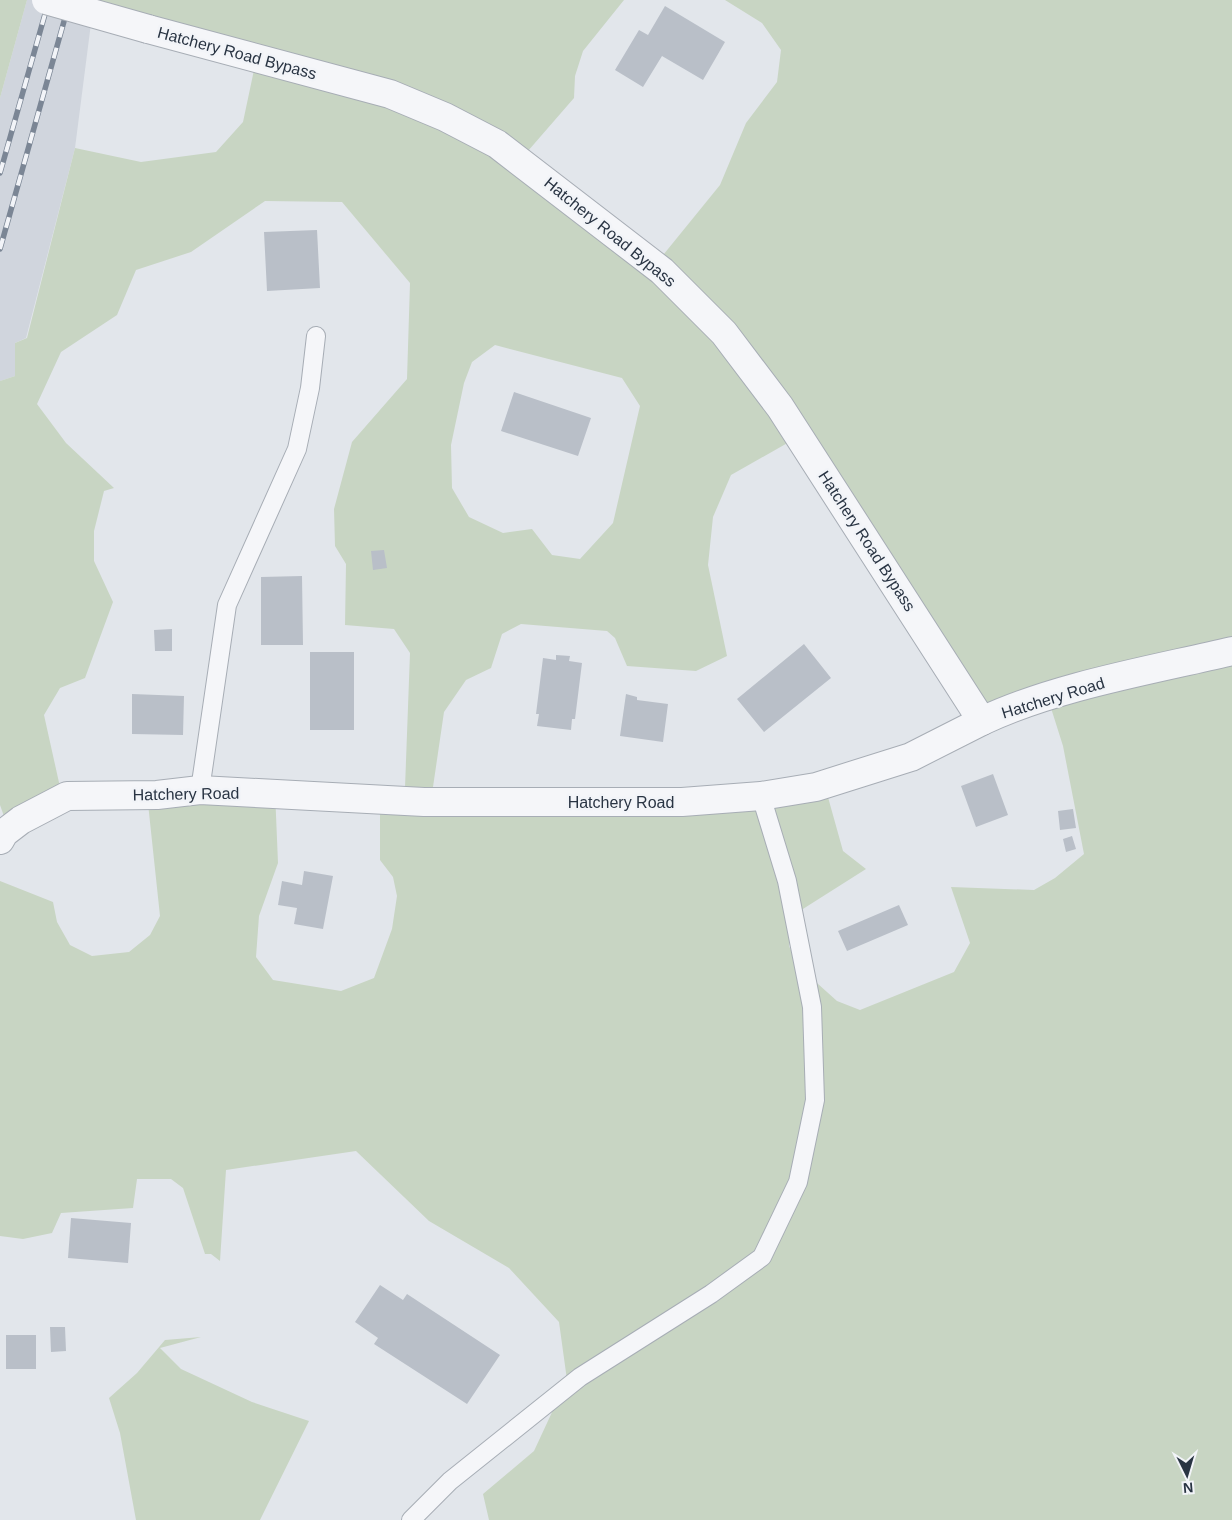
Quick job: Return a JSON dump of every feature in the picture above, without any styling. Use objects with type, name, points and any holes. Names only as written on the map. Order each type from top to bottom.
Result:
[{"type":"street","name":"Hatchery Road Bypass","points":[[46,0],[390,94],[445,117],[497,144],[662,271],[724,333],[780,407],[982,721]]},
{"type":"street","name":"Hatchery Road","points":[[0,840],[4,833],[21,820],[67,796],[157,795],[200,790],[424,802],[682,802],[761,796],[816,787],[912,757],[1008,709],[1071,690],[1232,651]]},
{"type":"lane","points":[[200,790],[227,605],[297,449],[310,388],[316,336]]},
{"type":"lane","points":[[411,1520],[450,1481],[580,1377],[711,1294],[762,1257],[766,1249],[798,1182],[815,1100],[812,1007],[787,881],[761,796]]},
{"type":"shaded area","points":[[27,0],[94,0],[75,148],[26,338],[15,343],[15,376],[0,381],[0,98]]},
{"type":"green space","points":[[0,0],[27,0],[0,98]]},
{"type":"green space","points":[[94,0],[624,0],[583,51],[575,76],[574,98],[521,159],[655,265],[720,185],[746,123],[777,82],[781,50],[762,23],[725,0],[1232,0],[1232,1520],[489,1520],[483,1494],[534,1451],[567,1380],[559,1322],[509,1268],[429,1221],[356,1151],[226,1170],[220,1261],[211,1254],[205,1254],[183,1188],[171,1179],[137,1179],[133,1208],[61,1213],[52,1233],[23,1239],[0,1236],[0,881],[53,902],[57,922],[70,945],[92,956],[129,952],[150,935],[160,916],[147,794],[275,791],[278,863],[259,916],[256,957],[273,980],[341,991],[374,978],[392,929],[397,896],[393,877],[380,860],[380,795],[405,788],[410,653],[394,629],[345,625],[346,564],[335,546],[334,509],[352,442],[407,379],[410,283],[342,202],[265,201],[191,252],[136,270],[117,315],[61,352],[37,404],[66,443],[114,488],[104,491],[94,531],[94,561],[113,602],[85,678],[60,688],[44,715],[62,796],[5,819],[0,805],[0,381],[15,376],[15,343],[27,338],[75,148],[141,162],[216,152],[243,122],[254,70]],"holes":[[[495,345],[622,378],[640,406],[613,523],[580,559],[552,555],[532,529],[503,533],[469,517],[452,488],[451,445],[464,383],[472,362]],[[798,437],[984,722],[1051,708],[1063,746],[1084,854],[1055,878],[1034,890],[951,887],[970,943],[954,972],[860,1010],[837,1001],[798,966],[789,946],[795,914],[866,869],[843,851],[826,790],[442,794],[433,787],[444,712],[466,680],[491,668],[502,634],[521,624],[607,631],[615,638],[627,666],[696,671],[727,656],[708,565],[713,517],[731,475]]]},
{"type":"green space","points":[[201,1337],[160,1348],[181,1369],[252,1402],[309,1421],[260,1520],[136,1520],[120,1433],[109,1398],[137,1373],[165,1340]]},
{"type":"building","points":[[665,6],[725,42],[703,80],[662,56],[643,87],[615,70],[639,30],[648,35]]},
{"type":"building","points":[[317,230],[320,288],[267,291],[264,232]]},
{"type":"building","points":[[514,392],[591,418],[578,456],[501,431]]},
{"type":"building","points":[[384,550],[387,568],[373,570],[371,551]]},
{"type":"building","points":[[302,576],[303,645],[261,645],[261,577]]},
{"type":"building","points":[[172,629],[172,651],[155,651],[154,630]]},
{"type":"building","points":[[804,644],[831,678],[764,732],[737,699]]},
{"type":"building","points":[[310,652],[354,652],[354,730],[310,730]]},
{"type":"building","points":[[556,655],[570,656],[569,661],[582,663],[575,719],[572,719],[571,730],[537,726],[539,714],[536,714],[543,658],[556,660]]},
{"type":"building","points":[[132,694],[184,696],[183,735],[132,734]]},
{"type":"building","points":[[626,694],[637,697],[637,700],[668,704],[663,742],[620,736]]},
{"type":"building","points":[[993,774],[1008,815],[976,827],[961,786]]},
{"type":"building","points":[[1073,809],[1076,828],[1060,830],[1058,811]]},
{"type":"building","points":[[1072,836],[1076,849],[1066,852],[1063,839]]},
{"type":"building","points":[[304,871],[333,876],[323,929],[294,924],[297,908],[278,905],[282,881],[302,885]]},
{"type":"building","points":[[899,905],[908,925],[847,951],[838,931]]},
{"type":"building","points":[[71,1218],[131,1223],[128,1263],[68,1258]]},
{"type":"building","points":[[380,1285],[403,1300],[407,1294],[500,1355],[467,1404],[374,1344],[378,1338],[355,1322]]},
{"type":"building","points":[[50,1327],[65,1327],[66,1351],[51,1352]]},
{"type":"building","points":[[6,1335],[36,1335],[36,1369],[6,1369]]},
{"type":"railway","points":[[0,173],[49,0]]},
{"type":"railway","points":[[0,249],[70,0]]}]
